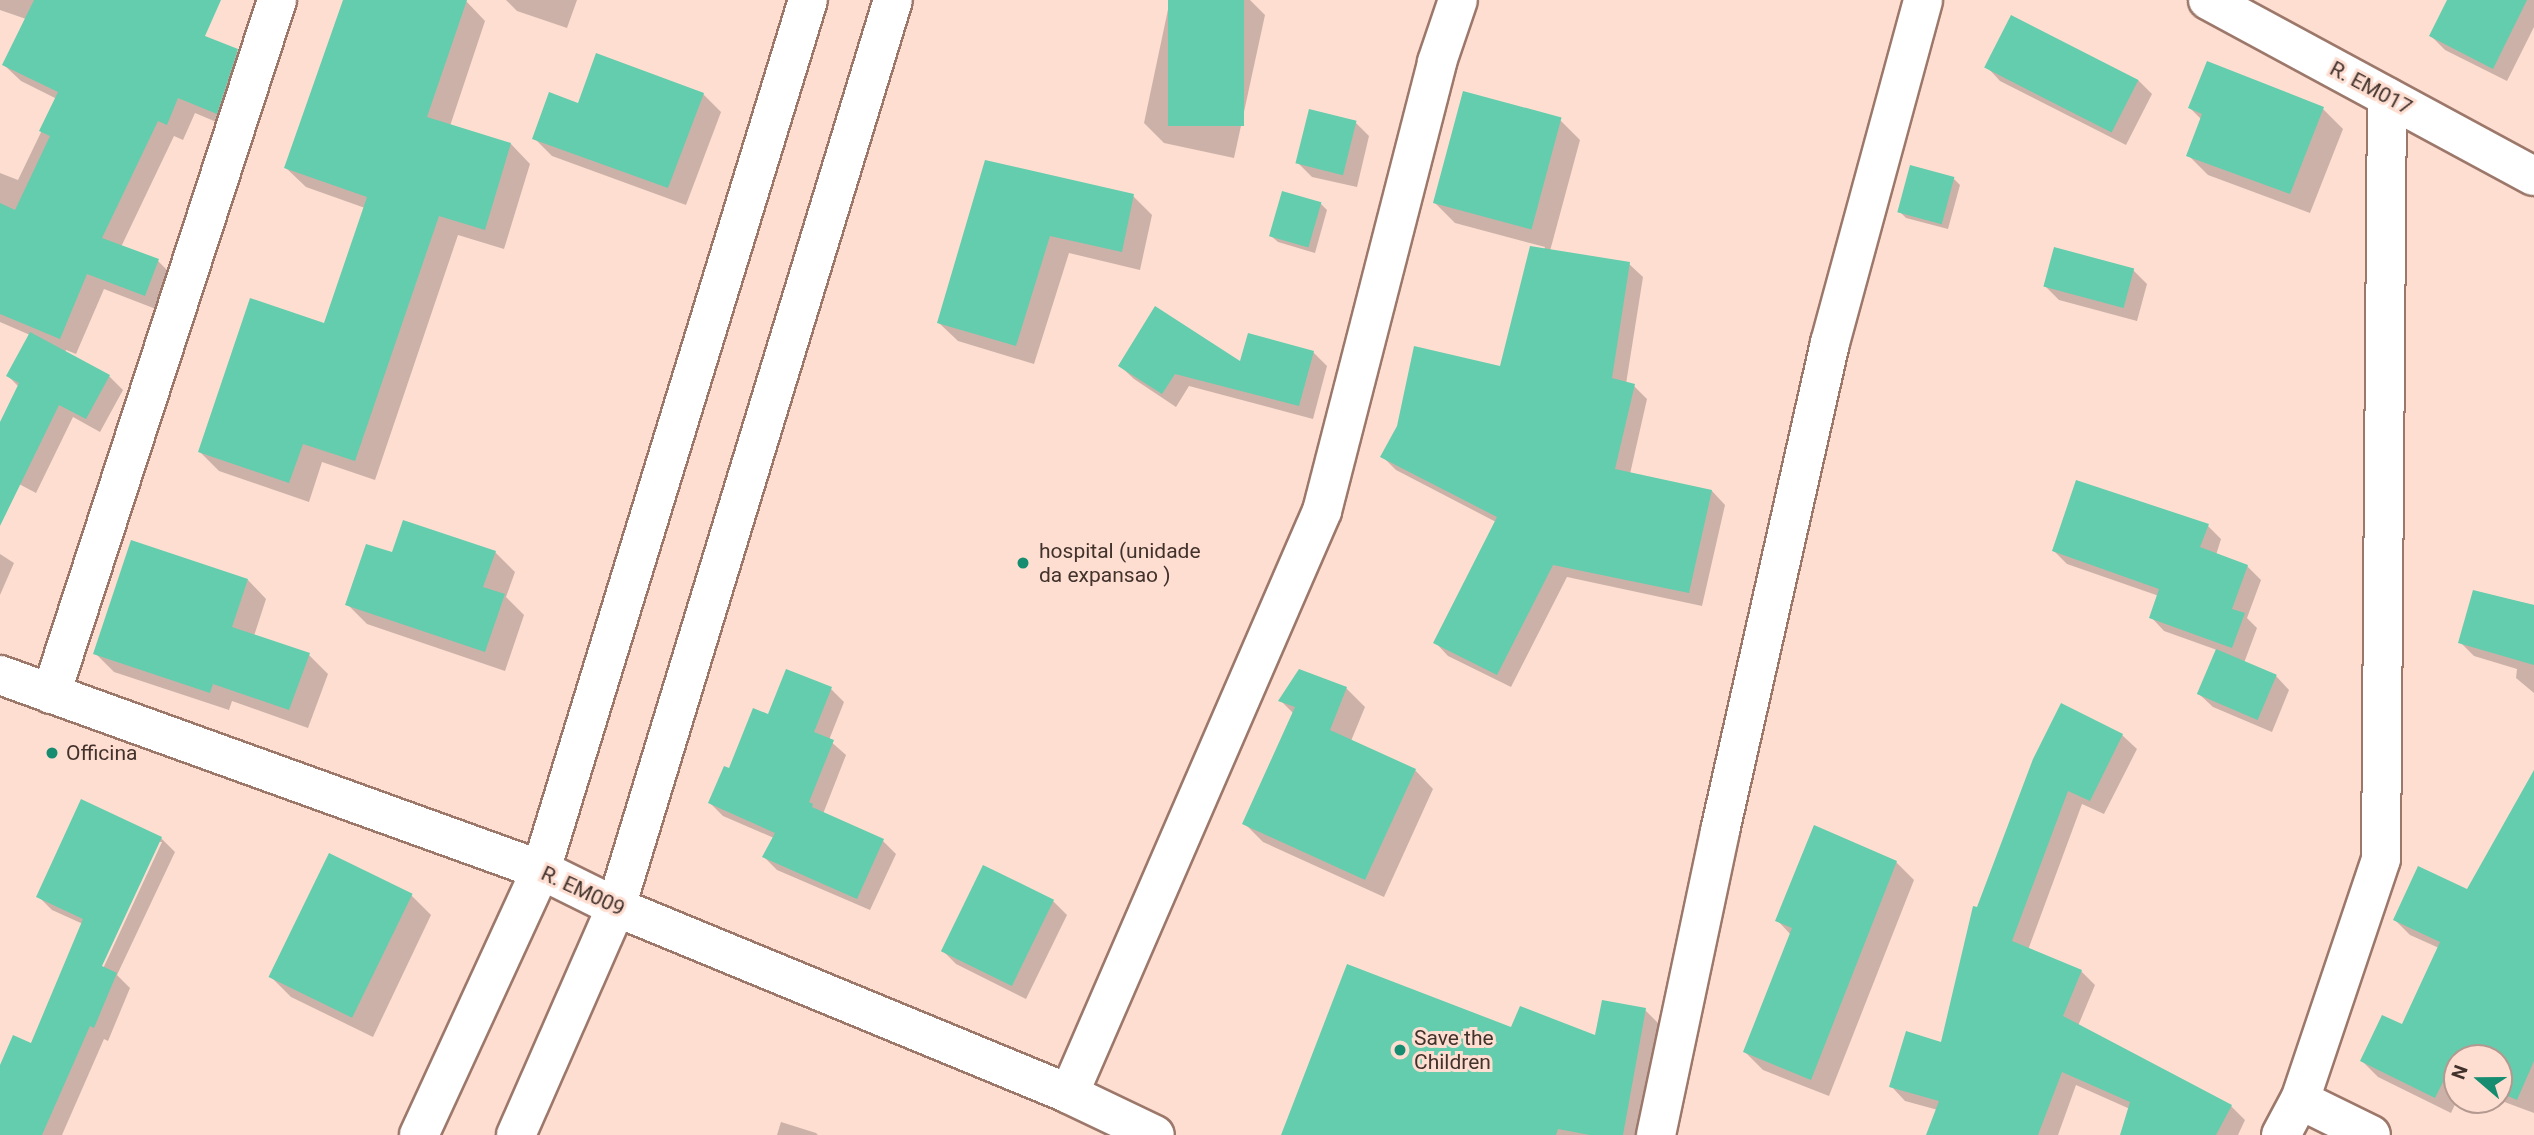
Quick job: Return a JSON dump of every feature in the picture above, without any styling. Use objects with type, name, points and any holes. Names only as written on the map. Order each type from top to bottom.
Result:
[{"type":"street","points":[[51,694],[278,0]]},
{"type":"street","points":[[419,1135],[541,870],[808,0]]},
{"type":"street","points":[[516,1135],[616,907],[893,0]]},
{"type":"street","points":[[1069,1094],[1322,511],[1437,62],[1458,0]]},
{"type":"street","points":[[1656,1135],[1720,831],[1830,343],[1923,0]]},
{"type":"street","name":"R. EM017","points":[[2208,0],[2534,176]]},
{"type":"street","points":[[2281,1135],[2300,1100],[2381,859],[2388,97]]},
{"type":"street","name":"R. EM009","points":[[0,675],[541,870],[616,907],[1069,1094],[1155,1135]]},
{"type":"street","points":[[2300,1100],[2371,1135]]},
{"type":"building","points":[[34,0],[221,0],[205,36],[238,49],[217,114],[178,98],[167,125],[158,121],[102,238],[159,259],[145,296],[87,274],[60,339],[0,314],[0,203],[15,210],[50,136],[39,131],[58,92],[2,65]]},
{"type":"building","points":[[343,0],[467,0],[427,117],[511,143],[485,230],[439,216],[355,461],[303,444],[289,483],[198,452],[250,298],[324,323],[367,197],[284,168]]},
{"type":"building","points":[[1168,0],[1244,0],[1244,126],[1168,126]]},
{"type":"building","points":[[2447,0],[2527,0],[2493,69],[2429,36]]},
{"type":"building","points":[[2011,15],[2138,80],[2112,132],[1984,68]]},
{"type":"building","points":[[596,53],[704,93],[668,188],[532,139],[549,92],[578,103]]},
{"type":"building","points":[[2207,61],[2324,107],[2290,194],[2186,156],[2202,114],[2188,108]]},
{"type":"building","points":[[1463,91],[1562,117],[1532,229],[1433,203]]},
{"type":"building","points":[[1309,109],[1357,121],[1343,175],[1295,163]]},
{"type":"building","points":[[985,160],[1134,194],[1122,252],[1050,236],[1016,346],[937,323]]},
{"type":"building","points":[[1910,165],[1954,177],[1942,224],[1897,212]]},
{"type":"building","points":[[1282,191],[1321,202],[1308,247],[1269,236]]},
{"type":"building","points":[[1530,246],[1630,262],[1612,378],[1635,384],[1615,469],[1712,490],[1689,593],[1553,565],[1497,675],[1433,643],[1497,517],[1380,457],[1397,426],[1414,346],[1500,366]]},
{"type":"building","points":[[2054,247],[2134,268],[2124,308],[2043,287]]},
{"type":"building","points":[[1155,306],[1240,361],[1248,333],[1314,351],[1299,406],[1175,374],[1162,394],[1118,366]]},
{"type":"building","points":[[30,332],[110,375],[86,419],[59,405],[0,526],[0,422],[19,383],[6,376]]},
{"type":"building","points":[[2076,480],[2209,524],[2200,547],[2248,565],[2232,609],[2245,613],[2232,648],[2149,618],[2159,589],[2052,551]]},
{"type":"building","points":[[403,520],[496,551],[483,587],[505,594],[485,652],[345,605],[366,544],[392,552]]},
{"type":"building","points":[[131,540],[248,579],[232,627],[310,653],[289,710],[213,684],[210,693],[93,654]]},
{"type":"building","points":[[2473,590],[2534,605],[2534,665],[2458,643]]},
{"type":"building","points":[[2216,649],[2277,675],[2258,720],[2197,694]]},
{"type":"building","points":[[786,669],[832,687],[814,732],[834,740],[809,802],[813,804],[812,807],[884,839],[857,899],[762,857],[775,833],[708,803],[724,766],[729,768],[753,708],[768,714]]},
{"type":"building","points":[[1299,669],[1347,687],[1330,730],[1416,769],[1365,880],[1242,824],[1295,707],[1278,701]]},
{"type":"building","points":[[2061,703],[2123,734],[2090,801],[2068,791],[2012,941],[2082,970],[2063,1016],[2232,1105],[2216,1135],[2120,1135],[2130,1102],[2062,1072],[2038,1135],[1926,1135],[1939,1101],[1889,1087],[1906,1031],[1941,1042],[1973,906],[1977,907],[2033,759]]},
{"type":"building","points":[[2534,770],[2534,1061],[2517,1100],[2513,1098],[2513,1044],[2443,1044],[2443,1082],[2435,1098],[2360,1061],[2382,1015],[2402,1024],[2440,942],[2393,920],[2418,866],[2467,889]]},
{"type":"building","points":[[81,799],[162,837],[102,966],[117,973],[94,1028],[90,1026],[42,1135],[0,1135],[0,1065],[13,1035],[31,1043],[83,919],[36,897]]},
{"type":"building","points":[[1814,825],[1897,861],[1811,1080],[1743,1052],[1792,928],[1775,921]]},
{"type":"building","points":[[329,853],[413,894],[352,1018],[269,977]]},
{"type":"building","points":[[983,865],[1054,900],[1012,986],[941,951]]},
{"type":"building","name":"Save the Children","points":[[1347,964],[1511,1027],[1520,1006],[1595,1035],[1602,1000],[1646,1008],[1623,1135],[1590,1135],[1558,1129],[1556,1135],[1281,1135]]},
{"type":"place","name":"hospital (unidade da expansao )","points":[[1023,563]]},
{"type":"place","name":"Officina","points":[[52,753]]},
{"type":"place","name":"Save the Children","points":[[1400,1050]]}]
